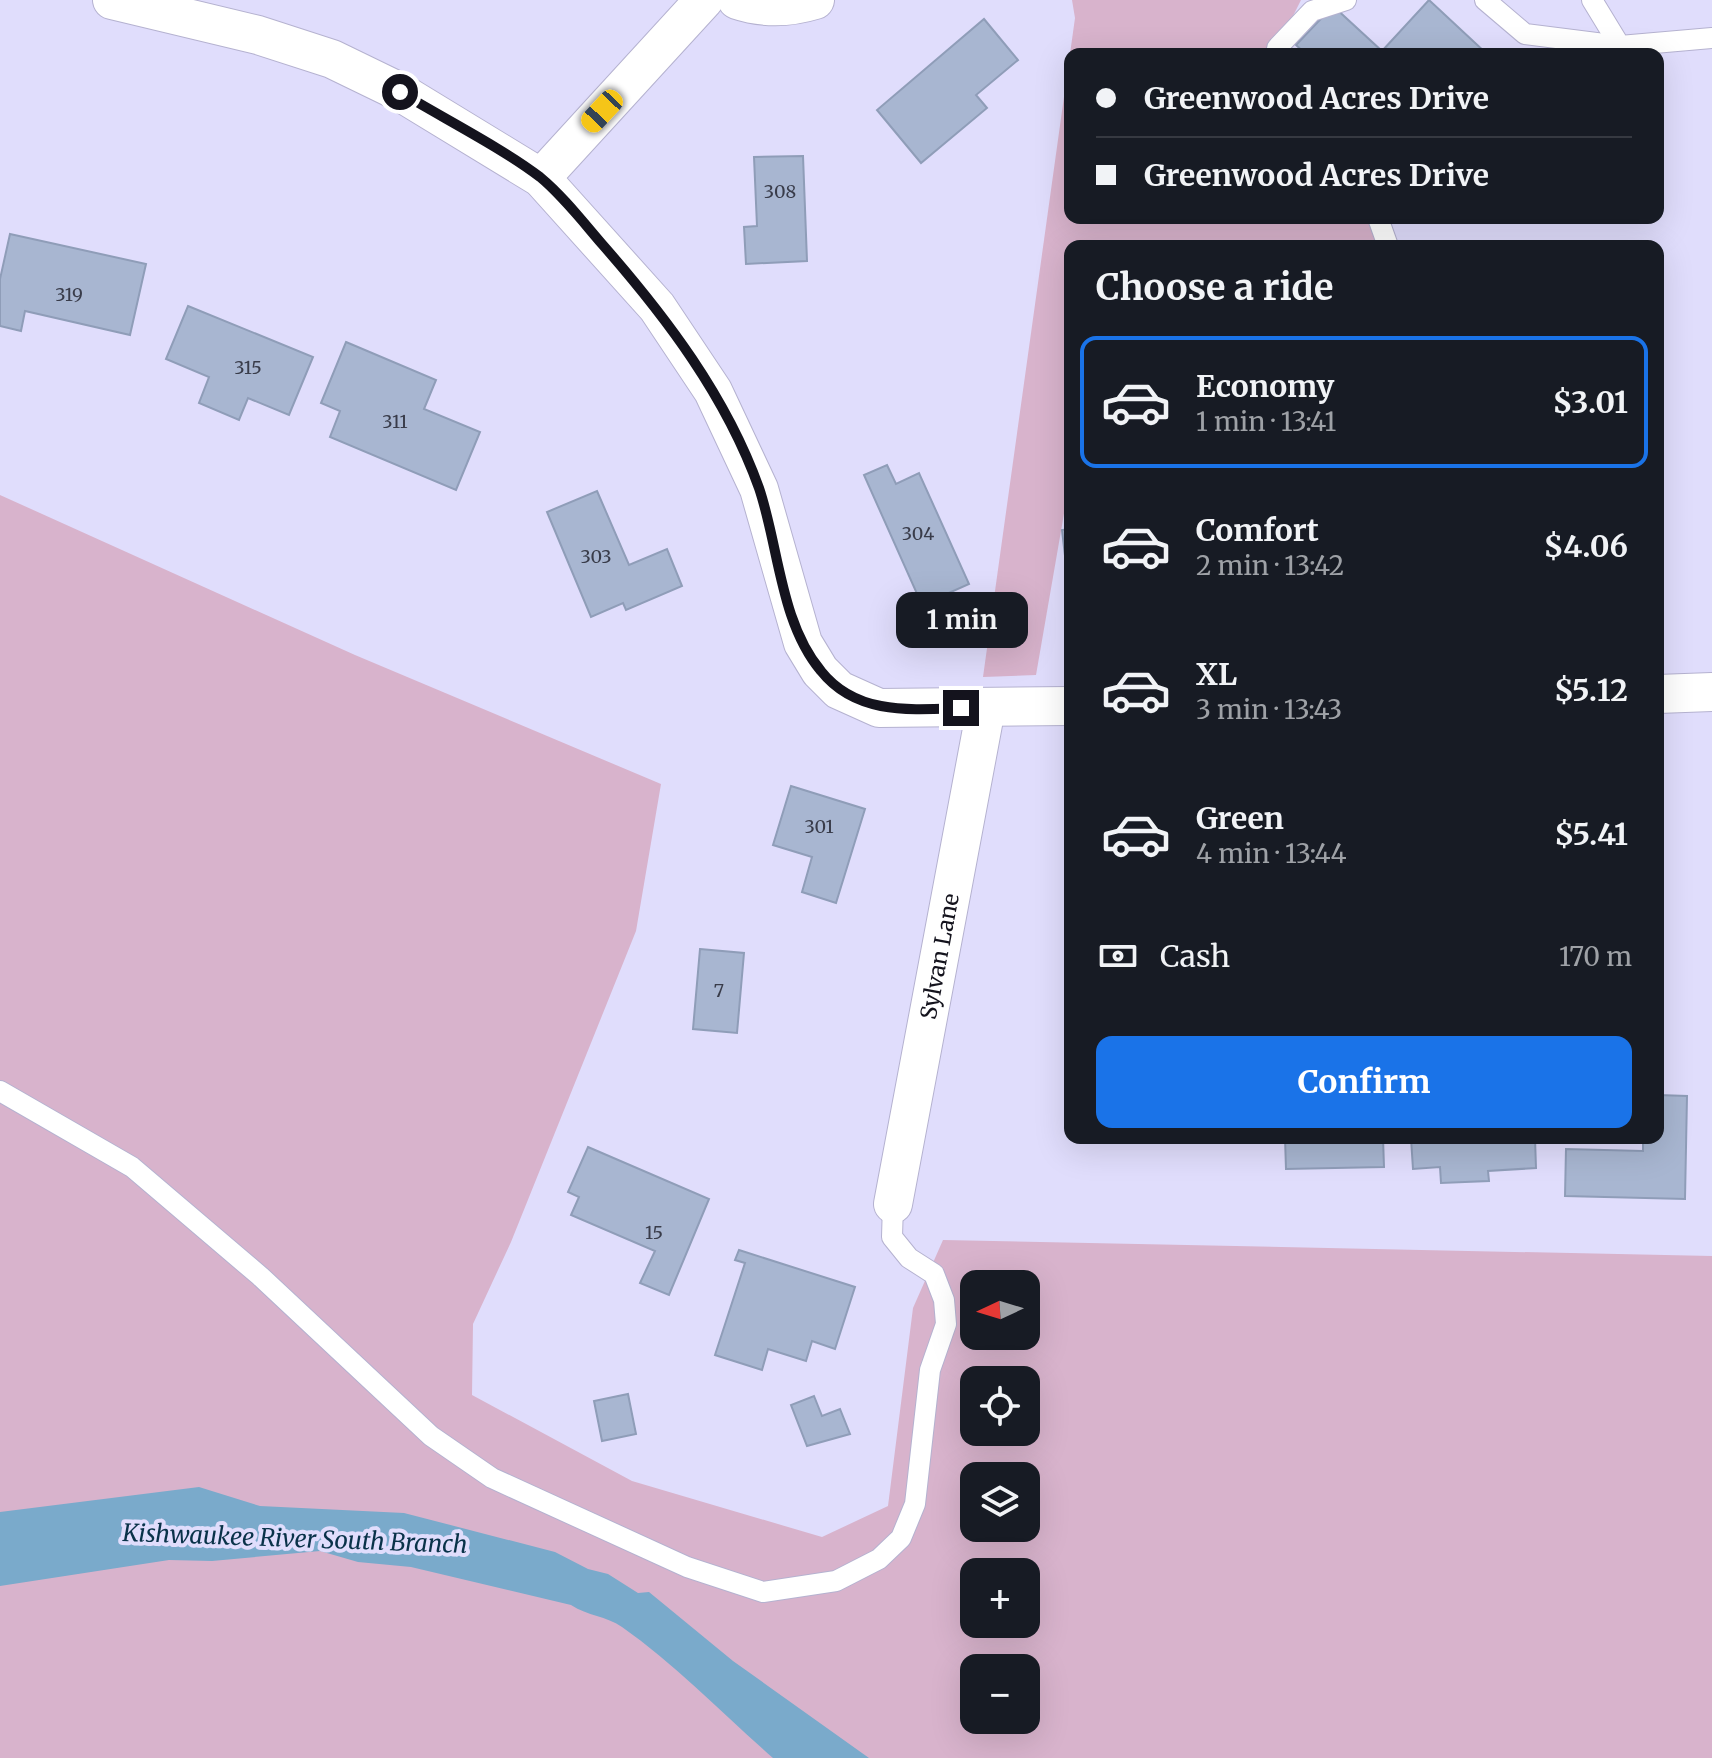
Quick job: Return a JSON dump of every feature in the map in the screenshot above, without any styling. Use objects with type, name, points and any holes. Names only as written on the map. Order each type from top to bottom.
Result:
[{"type":"street","points":[[112,0],[258,35],[332,59],[400,92],[541,178],[657,307],[713,391],[759,489],[793,617],[803,643],[820,671],[839,690],[879,708],[1064,706]]},
{"type":"street","points":[[541,178],[704,0]]},
{"type":"street","points":[[737,0],[767,8],[795,6],[815,0]]},
{"type":"street","points":[[1664,694],[1712,692]]},
{"type":"street","name":"Sylvan Lane","points":[[893,1204],[986,708]]},
{"type":"lane","points":[[1277,48],[1312,11],[1346,0]]},
{"type":"lane","points":[[1485,0],[1525,34],[1620,46],[1712,38]]},
{"type":"lane","points":[[1592,0],[1620,46]]},
{"type":"lane","points":[[0,1091],[132,1167],[260,1276],[431,1436],[492,1478],[687,1567],[763,1592],[836,1581],[879,1559],[901,1538],[915,1504],[930,1370],[946,1324],[944,1300],[934,1274],[909,1258],[892,1237],[893,1204]]},
{"type":"shaded area","points":[[1072,0],[1301,0],[1277,48],[1071,48],[1075,18]]},
{"type":"shaded area","points":[[1064,97],[1064,224],[1382,224],[1395,240],[1064,240],[1064,514],[1036,675],[983,677]]},
{"type":"shaded area","points":[[0,495],[355,655],[661,784],[636,931],[511,1242],[473,1324],[472,1395],[632,1481],[822,1537],[888,1506],[913,1308],[943,1240],[1712,1256],[1712,1758],[0,1758]]},
{"type":"water","name":"Kishwaukee River South Branch","points":[[199,1487],[260,1506],[404,1513],[555,1552],[588,1569],[608,1574],[638,1593],[649,1592],[733,1661],[869,1758],[773,1758],[681,1674],[616,1623],[571,1605],[411,1567],[358,1562],[320,1551],[212,1561],[169,1560],[0,1586],[0,1512]]},
{"type":"building","points":[[1429,0],[1481,48],[1385,48]]},
{"type":"building","points":[[1333,6],[1379,48],[1299,48],[1296,45]]},
{"type":"building","points":[[984,19],[1018,60],[976,95],[987,108],[921,163],[877,110]]},
{"type":"building","points":[[803,156],[807,261],[746,264],[744,227],[757,226],[754,157]]},
{"type":"building","points":[[10,234],[146,264],[130,335],[25,311],[21,331],[0,326],[0,279]]},
{"type":"building","points":[[188,306],[313,357],[289,415],[248,398],[239,420],[199,403],[209,377],[166,359]]},
{"type":"building","points":[[346,342],[436,380],[424,409],[480,432],[456,490],[330,437],[340,411],[321,403]]},
{"type":"building","points":[[887,465],[896,484],[919,473],[969,584],[922,605],[864,475]]},
{"type":"building","points":[[597,491],[629,565],[667,549],[682,586],[626,610],[623,603],[591,617],[547,512]]},
{"type":"building","points":[[791,786],[865,809],[836,903],[802,892],[812,857],[773,845]]},
{"type":"building","points":[[700,949],[744,953],[737,1033],[693,1029]]},
{"type":"building","points":[[1664,1095],[1687,1096],[1685,1199],[1565,1196],[1566,1149],[1643,1151],[1643,1144],[1664,1144]]},
{"type":"building","points":[[1285,1144],[1383,1144],[1384,1167],[1286,1169]]},
{"type":"building","points":[[1411,1144],[1535,1144],[1536,1168],[1488,1171],[1489,1181],[1441,1183],[1440,1167],[1413,1169]]},
{"type":"building","points":[[588,1147],[709,1199],[669,1295],[640,1283],[655,1251],[571,1215],[579,1197],[568,1192]]},
{"type":"building","points":[[739,1250],[855,1287],[835,1349],[812,1341],[806,1361],[768,1349],[762,1370],[715,1355],[745,1263],[735,1260]]},
{"type":"building","points":[[628,1394],[636,1434],[602,1441],[594,1401]]},
{"type":"building","points":[[814,1396],[822,1416],[840,1409],[850,1434],[807,1446],[791,1405]]},
{"type":"route","points":[[400,92],[541,178],[657,307],[713,391],[744,454],[759,489],[793,617],[803,643],[820,671],[839,690],[879,708],[961,708]]}]
